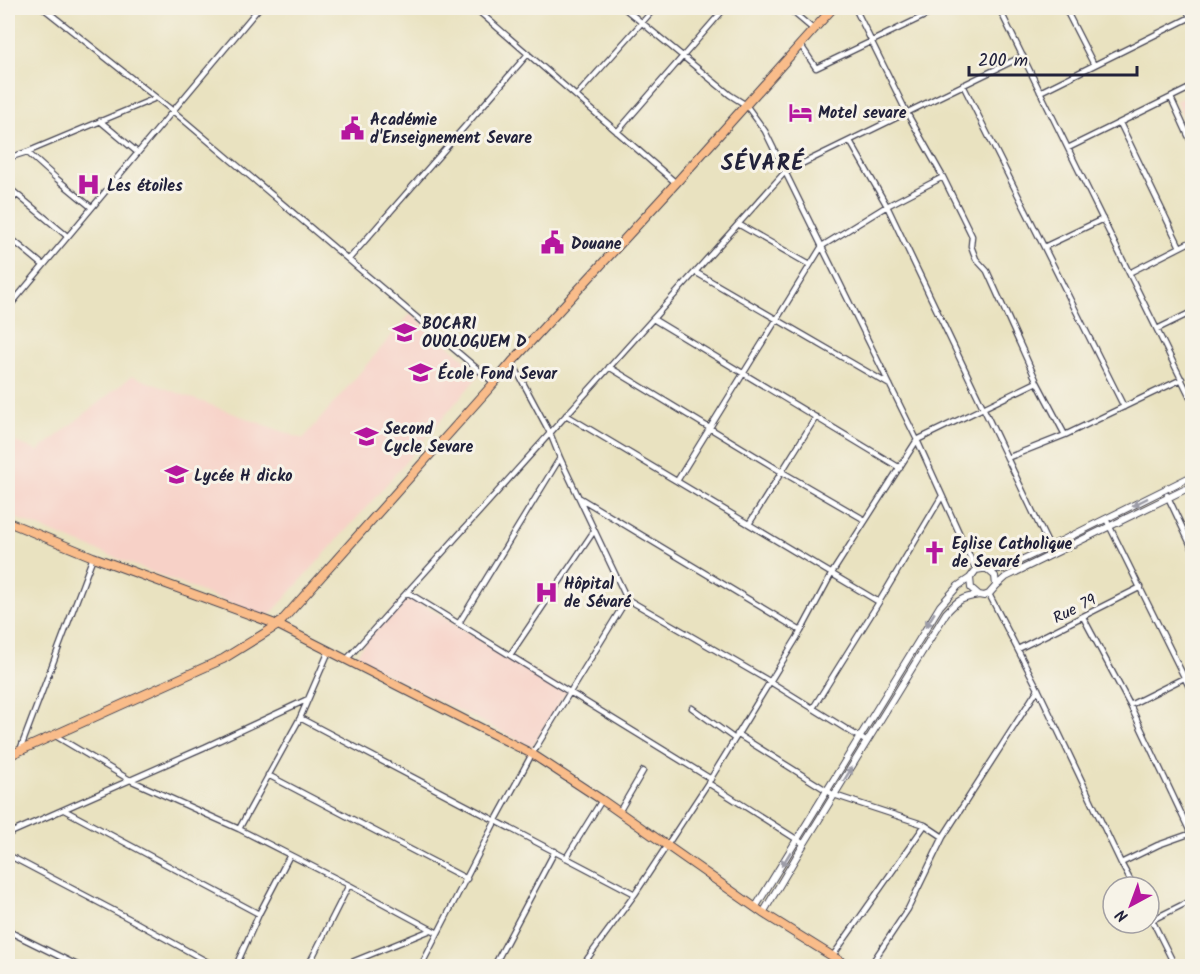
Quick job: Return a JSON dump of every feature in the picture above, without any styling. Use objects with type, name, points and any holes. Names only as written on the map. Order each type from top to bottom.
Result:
[{"type":"main road","points":[[8,756],[223,659],[278,625],[512,362],[833,8]]},
{"type":"main road","points":[[8,522],[93,557],[278,625],[532,754],[602,800],[762,913],[848,966]]},
{"type":"street","points":[[43,8],[173,111],[494,383]]},
{"type":"street","points":[[8,308],[259,8]]},
{"type":"street","points":[[475,8],[676,183]]},
{"type":"street","points":[[624,8],[730,95],[746,105],[765,131],[917,440],[976,570]]},
{"type":"street","points":[[576,96],[655,8]]},
{"type":"street","points":[[617,132],[725,8]]},
{"type":"street","points":[[788,8],[813,30]]},
{"type":"street","points":[[855,8],[907,113],[943,177],[972,236],[973,251],[987,271],[1037,382],[1065,435]]},
{"type":"street","points":[[800,44],[816,68],[941,8]]},
{"type":"street","points":[[999,8],[1192,401]]},
{"type":"street","points":[[1065,8],[1094,65]]},
{"type":"street","points":[[1040,92],[1192,19],[1186,8]]},
{"type":"street","points":[[349,259],[528,54]]},
{"type":"street","points":[[346,660],[785,172],[1023,56]]},
{"type":"street","points":[[963,85],[1124,407]]},
{"type":"street","points":[[1068,148],[1192,87]]},
{"type":"street","points":[[8,158],[156,98]]},
{"type":"street","points":[[1171,98],[1192,144]]},
{"type":"street","points":[[99,121],[137,152]]},
{"type":"street","points":[[1120,123],[1180,247]]},
{"type":"street","points":[[850,141],[887,206],[1053,555]]},
{"type":"street","points":[[27,152],[91,207]]},
{"type":"street","points":[[677,481],[822,246],[887,206],[943,177]]},
{"type":"street","points":[[8,187],[67,236]]},
{"type":"street","points":[[8,206],[16,195]]},
{"type":"street","points":[[1044,247],[1103,219]]},
{"type":"street","points":[[738,224],[810,265]]},
{"type":"street","points":[[8,236],[43,266]]},
{"type":"street","points":[[1129,273],[1192,241]]},
{"type":"street","points":[[695,272],[891,386]]},
{"type":"street","points":[[1157,329],[1192,312]]},
{"type":"street","points":[[653,319],[900,468]]},
{"type":"street","points":[[512,362],[550,433],[627,599],[769,681],[867,742]]},
{"type":"street","points":[[609,367],[865,520]]},
{"type":"street","points":[[1007,458],[1065,435],[1182,379]]},
{"type":"street","points":[[582,966],[667,847],[801,631],[832,573],[917,440],[1037,382]]},
{"type":"street","points":[[566,415],[879,602]]},
{"type":"street","points":[[750,524],[816,417]]},
{"type":"street","points":[[459,623],[560,458]]},
{"type":"street","points":[[979,595],[969,584],[972,573],[976,570],[1002,569],[1192,476]]},
{"type":"street","points":[[755,908],[834,795],[953,605],[963,598],[989,594],[1006,577],[1192,486]]},
{"type":"street","points":[[1164,490],[1192,548]]},
{"type":"street","points":[[813,708],[942,496]]},
{"type":"street","points":[[579,498],[801,631]]},
{"type":"street","points":[[1106,519],[1192,693]]},
{"type":"street","points":[[510,656],[594,531]]},
{"type":"street","points":[[20,750],[93,557]]},
{"type":"street","points":[[987,569],[995,576],[996,586]]},
{"type":"street","points":[[762,913],[828,790],[940,606],[958,586],[970,578]]},
{"type":"street","name":"Rue 79","points":[[1018,649],[1141,587]]},
{"type":"street","points":[[407,592],[570,692],[800,842]]},
{"type":"street","points":[[989,594],[1038,689],[1128,875]]},
{"type":"street","points":[[421,966],[532,754],[627,599]]},
{"type":"street","points":[[1083,617],[1130,705],[1192,833],[1158,845],[1121,863]]},
{"type":"street","points":[[239,829],[300,718],[329,651]]},
{"type":"street","points":[[1130,705],[1192,675]]},
{"type":"street","points":[[870,966],[908,909],[943,837],[1038,689]]},
{"type":"street","points":[[8,834],[308,699]]},
{"type":"street","points":[[692,708],[834,795],[925,825],[943,837]]},
{"type":"street","points":[[300,718],[635,894]]},
{"type":"street","points":[[54,735],[130,780],[239,829],[438,933]]},
{"type":"street","points":[[619,812],[644,771]]},
{"type":"street","points":[[268,774],[467,879]]},
{"type":"street","points":[[566,858],[602,800]]},
{"type":"street","points":[[64,810],[259,914]]},
{"type":"street","points":[[832,957],[925,825]]},
{"type":"street","points":[[494,966],[555,851]]},
{"type":"street","points":[[8,855],[215,966]]},
{"type":"street","points":[[236,966],[259,914],[290,855]]},
{"type":"street","points":[[308,966],[349,885]]},
{"type":"street","points":[[1161,916],[1192,900]]},
{"type":"street","points":[[342,966],[431,930]]},
{"type":"street","points":[[8,931],[79,966]]},
{"type":"street","points":[[1160,935],[1175,966]]},
{"type":"shaded area","points":[[1192,92],[1192,134],[1176,101]]},
{"type":"shaded area","name":"Lycée H dicko","points":[[411,313],[481,373],[374,499],[270,615],[257,614],[8,515],[8,439],[38,451],[132,376],[303,439]]},
{"type":"shaded area","points":[[406,594],[567,691],[532,747],[354,658]]},
{"type":"place","name":"Motel sevare","points":[[800,112]]},
{"type":"place","name":"Académie d'Enseignement Sevare","points":[[352,128]]},
{"type":"place","name":"Les étoiles","points":[[89,185]]},
{"type":"place","name":"Douane","points":[[553,243]]},
{"type":"place","name":"BOCARI OUOLOGUEM D","points":[[404,332]]},
{"type":"place","name":"École Fond Sevar","points":[[420,373]]},
{"type":"place","name":"Second Cycle Sevare","points":[[366,437]]},
{"type":"place","name":"Lycée H dicko","points":[[176,475]]},
{"type":"place","name":"Eglise Catholique de Sevaré","points":[[934,552]]},
{"type":"place","name":"Hôpital de Sévaré","points":[[546,592]]},
{"type":"district","name":"SÉVARÉ","points":[[763,162]]}]
